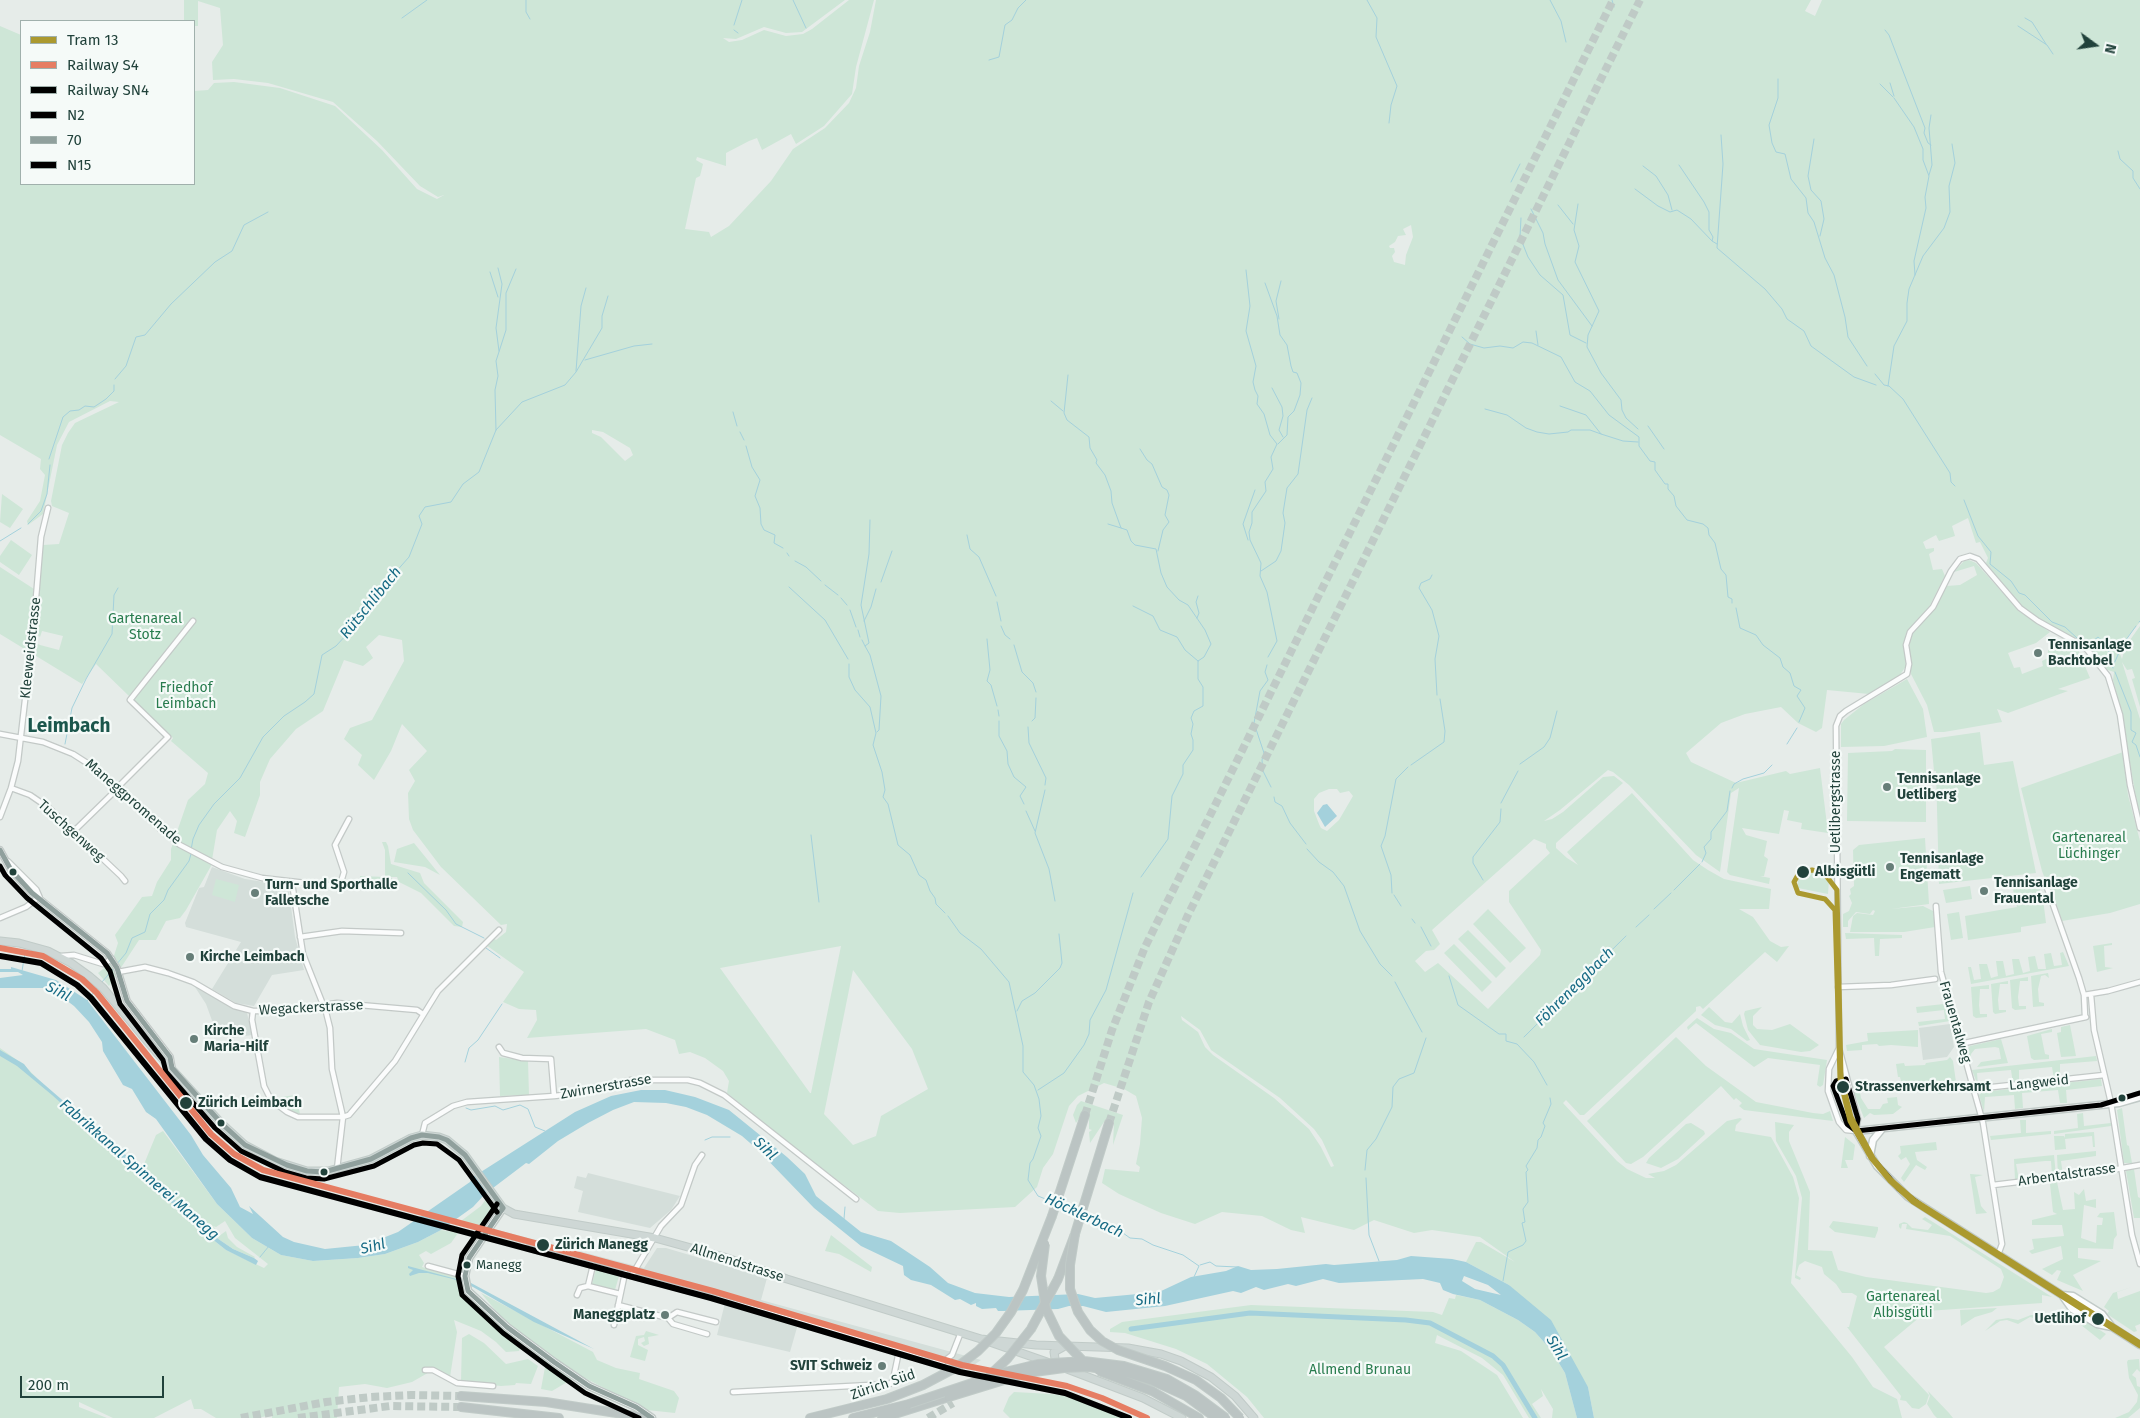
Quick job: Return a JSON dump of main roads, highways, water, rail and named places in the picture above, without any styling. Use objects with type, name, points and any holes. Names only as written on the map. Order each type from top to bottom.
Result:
[{"type":"highway","points":[[1085,1115],[1052,1216],[1042,1265],[1041,1288],[1047,1314],[1062,1340],[1081,1360],[1095,1369],[1159,1394],[1199,1418]]},
{"type":"highway","points":[[952,1403],[983,1381],[1008,1358],[1025,1336],[1050,1297],[1075,1234],[1109,1123]]},
{"type":"highway","name":"Zürich Süd","points":[[810,1418],[857,1408],[899,1395],[935,1380],[962,1363],[987,1342],[1004,1323],[1018,1301],[1052,1216]]},
{"type":"highway","points":[[1075,1234],[1070,1265],[1070,1289],[1078,1312],[1090,1330],[1102,1341],[1118,1350],[1165,1366],[1196,1380],[1221,1398],[1240,1418]]},
{"type":"highway","points":[[853,1418],[875,1414],[1005,1372],[1038,1364],[1084,1361],[1115,1364],[1167,1379],[1195,1395],[1226,1418]]},
{"type":"highway","points":[[882,1418],[1014,1376],[1051,1369],[1077,1367],[1115,1370],[1147,1378],[1186,1396],[1216,1418]]},
{"type":"highway","points":[[461,1396],[546,1402],[648,1418]]},
{"type":"highway","points":[[461,1407],[559,1418]]},
{"type":"main road","name":"Allmendstrasse","points":[[0,941],[31,946],[60,956],[101,986],[221,1123],[245,1145],[275,1161],[307,1171],[337,1169],[371,1159],[411,1138],[422,1135],[447,1140],[465,1155],[503,1208],[520,1216],[655,1238],[733,1260],[787,1279],[961,1332],[1056,1365],[1143,1398],[1182,1418]]},
{"type":"main road","points":[[2111,1103],[2140,1093]]},
{"type":"main road","points":[[1870,1156],[1873,1140],[1882,1129],[2120,1103],[2140,1097]]},
{"type":"main road","name":"Uetlibergstrasse","points":[[1882,1129],[1856,1131],[1870,1156],[1887,1177],[1908,1196],[2062,1295],[2072,1309],[2097,1324],[2112,1327]]},
{"type":"main road","points":[[503,1208],[469,1258],[465,1278],[467,1287],[476,1300],[519,1336],[589,1386],[636,1407],[652,1418]]},
{"type":"main road","name":"Uetlibergstrasse","points":[[2062,1295],[2073,1296],[2102,1314],[2112,1327],[2140,1345]]},
{"type":"main road","name":"Allmendstrasse","points":[[981,1339],[1063,1347],[1136,1349],[1181,1361],[1218,1382],[1235,1396],[1254,1418]]},
{"type":"main road","points":[[1056,1365],[1054,1352],[1063,1347]]},
{"type":"water","points":[[1327,804],[1337,816],[1325,827],[1317,813],[1323,805]]},
{"type":"water","name":"Sihl","points":[[11,967],[56,980],[87,1000],[191,1135],[203,1155],[231,1188],[240,1207],[253,1214],[249,1206],[283,1237],[294,1242],[325,1249],[365,1245],[398,1232],[470,1182],[473,1177],[575,1112],[611,1096],[641,1090],[665,1090],[695,1097],[729,1110],[787,1157],[805,1174],[816,1196],[861,1232],[891,1241],[930,1267],[948,1283],[975,1293],[1009,1297],[1078,1294],[1095,1298],[1159,1292],[1191,1277],[1226,1271],[1238,1266],[1251,1270],[1277,1269],[1397,1260],[1411,1256],[1466,1262],[1509,1285],[1551,1320],[1588,1387],[1594,1418],[1577,1418],[1565,1373],[1551,1350],[1535,1332],[1518,1320],[1480,1300],[1453,1294],[1443,1290],[1440,1283],[1423,1279],[1339,1283],[1323,1279],[1296,1286],[1288,1284],[1264,1290],[1256,1287],[1241,1293],[1233,1291],[1165,1306],[1106,1312],[1083,1306],[1069,1306],[1058,1309],[998,1311],[996,1308],[982,1309],[976,1306],[976,1303],[971,1305],[960,1299],[955,1300],[931,1285],[911,1280],[904,1275],[903,1266],[861,1246],[814,1208],[742,1136],[707,1115],[686,1107],[666,1103],[634,1102],[588,1123],[558,1141],[529,1164],[526,1163],[485,1194],[473,1207],[441,1230],[418,1242],[385,1254],[358,1258],[313,1261],[281,1255],[252,1238],[217,1204],[156,1119],[146,1112],[132,1089],[123,1085],[103,1051],[102,1042],[89,1022],[74,1006],[54,991],[45,988],[0,988],[0,978],[23,975],[18,972],[0,972],[0,969],[11,969]],"holes":[[[1464,1276],[1488,1285],[1501,1295],[1475,1289],[1462,1281]]]},
{"type":"water","points":[[0,1050],[24,1064],[31,1073],[142,1169],[211,1234],[233,1249],[254,1258],[258,1261],[256,1265],[226,1250],[207,1235],[52,1095],[17,1066],[0,1056]]},
{"type":"water","points":[[408,1266],[471,1283],[594,1349],[534,1322],[473,1287],[453,1279],[428,1273],[410,1276],[409,1274],[413,1270],[408,1268]]},
{"type":"waterway","points":[[402,18],[427,0]]},
{"type":"waterway","points":[[526,0],[526,12],[530,19]]},
{"type":"waterway","points":[[734,25],[742,0]]},
{"type":"waterway","points":[[793,0],[806,28]]},
{"type":"waterway","points":[[989,60],[999,57],[1005,25],[1012,20],[1018,8],[1026,0]]},
{"type":"waterway","points":[[1367,0],[1377,18],[1376,37],[1397,86],[1391,105],[1389,123]]},
{"type":"waterway","points":[[1550,0],[1561,21],[1566,42]]},
{"type":"waterway","points":[[1612,0],[1614,7]]},
{"type":"waterway","points":[[2025,18],[2032,22],[2046,44]]},
{"type":"waterway","points":[[2018,26],[2047,45],[2053,54]]},
{"type":"waterway","points":[[734,30],[738,33]]},
{"type":"waterway","points":[[1885,30],[1889,35],[1925,128],[1924,133],[1928,143],[1931,145]]},
{"type":"waterway","points":[[1778,79],[1778,98],[1769,125],[1772,143],[1776,152],[1785,154],[1791,179],[1806,198],[1808,213],[1814,222],[1825,258],[1834,275],[1848,337],[1867,366]]},
{"type":"waterway","points":[[1890,83],[1894,96]]},
{"type":"waterway","points":[[1880,84],[1893,97]]},
{"type":"waterway","points":[[1894,98],[1914,127],[1923,149],[1923,160],[1929,176],[1925,197],[1926,208],[1914,261],[1915,275]]},
{"type":"waterway","points":[[1929,175],[1932,165],[1929,128],[1931,115]]},
{"type":"waterway","points":[[1721,135],[1723,164],[1717,248],[1765,289],[1782,309],[1787,319],[1804,331],[1811,346],[1854,377],[1876,385]]},
{"type":"waterway","points":[[1814,139],[1808,176],[1811,190],[1821,201],[1824,219],[1820,236]]},
{"type":"waterway","points":[[1888,386],[1894,346],[1907,321],[1909,289],[1923,256],[1944,228],[1950,212],[1949,186],[1955,163],[1952,144]]},
{"type":"waterway","points":[[2118,151],[2120,159],[2133,171],[2133,178],[2140,189]]},
{"type":"waterway","points":[[1511,182],[1520,164]]},
{"type":"waterway","points":[[1679,165],[1709,212],[1709,230],[1713,237],[1712,241],[1717,244]]},
{"type":"waterway","points":[[1643,166],[1656,176],[1668,195],[1672,210]]},
{"type":"waterway","points":[[1635,189],[1658,206],[1670,212],[1677,210],[1691,219],[1712,241]]},
{"type":"waterway","name":"Föhreneggbach","points":[[1578,204],[1574,230],[1579,246],[1575,262],[1599,311],[1588,335],[1587,347],[1601,373],[1621,400],[1622,410],[1626,418],[1638,429]]},
{"type":"waterway","points":[[1558,205],[1573,224]]},
{"type":"waterway","name":"Föhreneggbach","points":[[1531,209],[1543,233],[1558,280],[1592,326]]},
{"type":"waterway","points":[[115,379],[126,366],[136,337],[145,335],[171,304],[215,262],[232,251],[244,225],[268,212]]},
{"type":"waterway","name":"Föhreneggbach","points":[[1521,218],[1520,237],[1528,257],[1540,275],[1563,295],[1570,335],[1586,343]]},
{"type":"waterway","points":[[498,268],[502,284],[496,328],[499,351]]},
{"type":"waterway","points":[[496,430],[495,390],[498,376],[496,361],[506,330],[506,293],[516,269]]},
{"type":"waterway","points":[[1246,270],[1250,306],[1246,331],[1256,366],[1253,382],[1258,396],[1257,404],[1264,414],[1270,435],[1277,444],[1271,457],[1273,469],[1265,482],[1266,491],[1252,512],[1252,523],[1249,532],[1250,540],[1261,563],[1260,576],[1267,592],[1277,641],[1268,657]]},
{"type":"waterway","points":[[490,272],[498,297]]},
{"type":"waterway","points":[[1279,319],[1276,301],[1281,281]]},
{"type":"waterway","points":[[1265,283],[1277,316],[1280,335],[1287,345],[1293,372],[1297,373],[1301,383],[1300,395],[1294,411],[1288,417],[1287,435],[1278,444]]},
{"type":"waterway","name":"Rütschlibach","points":[[576,371],[581,306],[586,288]]},
{"type":"waterway","name":"Rütschlibach","points":[[191,850],[199,825],[214,804],[240,778],[263,737],[284,716],[314,694],[322,655],[336,646],[359,621],[378,592],[409,557],[422,524],[419,516],[425,507],[451,502],[463,484],[479,472],[496,430],[522,402],[565,385],[576,372],[602,328],[602,316],[608,296]]},
{"type":"waterway","name":"Föhreneggbach","points":[[1536,331],[1538,345]]},
{"type":"waterway","name":"Föhreneggbach","points":[[1462,337],[1470,344],[1484,348],[1500,346],[1513,348],[1523,342],[1532,343],[1561,357],[1575,382],[1590,391],[1609,415],[1639,437],[1639,446],[1650,461],[1655,462],[1655,470],[1665,484],[1668,484],[1668,489],[1674,496],[1676,506],[1687,520],[1703,524],[1708,528],[1709,535],[1715,543],[1721,569],[1726,575],[1728,597],[1732,599],[1732,603]]},
{"type":"waterway","name":"Rütschlibach","points":[[585,360],[634,346],[652,344]]},
{"type":"waterway","points":[[1875,374],[1884,385],[1889,386],[1903,399],[1950,473],[1951,482],[1955,486]]},
{"type":"waterway","points":[[1068,375],[1064,413],[1067,420],[1089,437],[1090,448],[1097,460],[1096,463],[1105,475],[1111,491],[1112,503],[1121,528],[1127,530],[1131,541],[1135,545],[1156,549],[1161,573],[1167,587],[1179,600],[1188,605],[1205,630],[1211,644],[1204,657],[1198,661],[1198,679],[1203,687],[1203,706],[1194,711],[1191,718],[1193,724],[1191,734],[1193,750],[1183,765],[1183,774],[1172,796],[1168,839],[1141,877]]},
{"type":"waterway","points":[[49,459],[63,417],[70,411],[79,410],[85,406],[94,407],[114,391],[114,385]]},
{"type":"waterway","points":[[1272,388],[1282,407],[1283,416],[1279,430],[1283,437]]},
{"type":"waterway","points":[[1261,571],[1276,561],[1281,551],[1285,523],[1283,513],[1287,488],[1298,474],[1307,410],[1312,398]]},
{"type":"waterway","points":[[1051,401],[1063,411]]},
{"type":"waterway","points":[[1560,406],[1586,415],[1601,434],[1623,441],[1638,442]]},
{"type":"waterway","points":[[1485,409],[1507,415],[1526,428],[1537,432],[1549,434],[1571,430],[1590,430],[1601,434]]},
{"type":"waterway","name":"Höcklerbach","points":[[733,412],[737,426]]},
{"type":"waterway","points":[[1648,426],[1664,449]]},
{"type":"waterway","name":"Höcklerbach","points":[[740,432],[744,440]]},
{"type":"waterway","name":"Höcklerbach","points":[[746,446],[752,467],[760,480],[755,496],[760,508],[761,524],[764,530],[775,535],[774,543],[783,548]]},
{"type":"waterway","points":[[1140,449],[1152,464],[1162,487],[1167,490],[1169,495],[1165,515],[1169,522],[1163,530],[1158,551]]},
{"type":"waterway","points":[[28,524],[41,511],[47,494],[50,465]]},
{"type":"waterway","points":[[1248,540],[1243,524],[1255,490]]},
{"type":"waterway","points":[[1964,500],[1978,536],[1991,552],[1990,564],[2011,581],[2019,593],[2025,595],[2052,622],[2065,627],[2077,638],[2093,641],[2098,637],[2107,645],[2113,668]]},
{"type":"waterway","name":"Höcklerbach","points":[[870,520],[869,554],[861,605],[869,643],[865,646],[870,655],[881,696],[879,730],[877,732]]},
{"type":"waterway","points":[[1108,524],[1121,528]]},
{"type":"waterway","points":[[0,541],[21,528]]},
{"type":"waterway","points":[[967,535],[970,549],[979,557],[996,596]]},
{"type":"waterway","name":"Höcklerbach","points":[[881,582],[892,551]]},
{"type":"waterway","name":"Höcklerbach","points":[[795,561],[806,567],[821,581]]},
{"type":"waterway","points":[[1432,575],[1430,579],[1421,583],[1419,588],[1432,610],[1439,636],[1435,659],[1437,695]]},
{"type":"waterway","name":"Höcklerbach","points":[[825,585],[838,595]]},
{"type":"waterway","name":"Höcklerbach","points":[[789,587],[825,620],[848,659]]},
{"type":"waterway","points":[[65,744],[72,708],[112,634],[114,595],[118,588]]},
{"type":"waterway","name":"Höcklerbach","points":[[864,621],[871,607],[876,589]]},
{"type":"waterway","points":[[1197,618],[1199,613],[1196,602],[1198,596]]},
{"type":"waterway","name":"Höcklerbach","points":[[841,598],[847,605]]},
{"type":"waterway","points":[[997,602],[1001,621]]},
{"type":"waterway","points":[[1133,606],[1153,616],[1160,630],[1177,637],[1185,650],[1198,661]]},
{"type":"waterway","name":"Föhreneggbach","points":[[1736,608],[1740,628],[1756,635],[1763,645],[1780,658],[1783,667],[1790,673],[1794,686],[1801,690],[1797,696],[1805,708],[1799,722]]},
{"type":"waterway","name":"Höcklerbach","points":[[850,610],[856,627]]},
{"type":"waterway","points":[[1001,626],[1005,635],[1010,639]]},
{"type":"waterway","points":[[2123,644],[2136,626]]},
{"type":"waterway","name":"Höcklerbach","points":[[858,630],[860,637]]},
{"type":"waterway","points":[[987,639],[990,670],[987,681],[991,685],[997,706]]},
{"type":"waterway","name":"Höcklerbach","points":[[862,640],[865,646]]},
{"type":"waterway","points":[[1014,645],[1022,672],[1033,683],[1036,692]]},
{"type":"waterway","points":[[2113,666],[2121,648]]},
{"type":"waterway","name":"Höcklerbach","points":[[849,664],[849,677],[855,690],[870,707],[876,733],[873,745],[882,772],[885,790],[883,797],[888,804],[898,845],[910,855],[919,875],[926,880],[936,904],[945,913]]},
{"type":"waterway","points":[[1267,665],[1265,672],[1268,680],[1260,691],[1254,723],[1264,753],[1262,760],[1263,771],[1271,787]]},
{"type":"waterway","points":[[2115,672],[2131,712],[2131,730],[2136,733],[2132,742],[2136,745],[2140,757]]},
{"type":"waterway","points":[[1032,721],[1035,718],[1036,698]]},
{"type":"waterway","points":[[1411,765],[1444,742],[1445,731],[1440,699]]},
{"type":"waterway","points":[[998,710],[999,716]]},
{"type":"waterway","points":[[1520,764],[1544,747],[1550,738],[1557,711]]},
{"type":"waterway","points":[[999,721],[999,736],[1007,751],[1008,764],[1014,777],[1026,787],[1020,796],[1024,804]]},
{"type":"waterway","points":[[1028,727],[1029,743],[1046,778],[1045,785]]},
{"type":"waterway","name":"Föhreneggbach","points":[[1787,744],[1797,728]]},
{"type":"waterway","name":"Föhreneggbach","points":[[1732,788],[1734,784],[1743,779],[1764,773],[1772,765]]},
{"type":"waterway","points":[[1392,893],[1391,875],[1381,846],[1385,836],[1396,779],[1408,767]]},
{"type":"waterway","points":[[1501,803],[1518,771]]},
{"type":"waterway","points":[[1045,790],[1035,833],[1049,869],[1055,901]]},
{"type":"waterway","name":"Föhreneggbach","points":[[1702,862],[1706,853],[1704,847],[1711,839],[1711,832],[1727,811],[1730,791]]},
{"type":"waterway","points":[[1274,797],[1275,802],[1282,806],[1290,823],[1306,844]]},
{"type":"waterway","points":[[1483,880],[1473,863],[1473,857],[1500,822],[1501,809]]},
{"type":"waterway","points":[[1026,811],[1035,831]]},
{"type":"waterway","points":[[811,835],[819,902]]},
{"type":"waterway","points":[[1307,849],[1319,862],[1333,872],[1344,886],[1360,931],[1380,964],[1392,976]]},
{"type":"waterway","name":"Rütschlibach","points":[[116,965],[126,953],[132,938],[145,932],[150,914],[164,900],[168,890],[189,861],[191,854]]},
{"type":"waterway","name":"Föhreneggbach","points":[[1674,890],[1700,864]]},
{"type":"waterway","points":[[408,873],[446,910],[456,924],[484,938]]},
{"type":"waterway","points":[[1038,1090],[1064,1073],[1084,1045],[1089,1034],[1090,1020],[1106,990],[1133,893]]},
{"type":"waterway","name":"Föhreneggbach","points":[[1654,909],[1671,893]]},
{"type":"waterway","points":[[1394,895],[1401,906]]},
{"type":"waterway","name":"Föhreneggbach","points":[[1636,927],[1649,915]]},
{"type":"waterway","name":"Höcklerbach","points":[[948,916],[960,933],[981,949],[1009,982],[1023,1046],[1023,1072],[1034,1085],[1039,1099],[1041,1116],[1038,1128],[1041,1136],[1030,1163],[1028,1180],[1038,1196],[1053,1202]]},
{"type":"waterway","points":[[1412,919],[1415,923]]},
{"type":"waterway","points":[[1421,927],[1431,946]]},
{"type":"waterway","points":[[1017,1011],[1022,1001],[1035,993],[1060,968],[1062,963],[1059,934]]},
{"type":"waterway","name":"Föhreneggbach","points":[[1524,1037],[1626,936]]},
{"type":"waterway","points":[[486,948],[500,958]]},
{"type":"waterway","points":[[22,971],[25,953]]},
{"type":"waterway","name":"Rütschlibach","points":[[102,982],[114,968]]},
{"type":"waterway","points":[[1449,976],[1458,1005],[1499,1034],[1506,1034],[1506,1041],[1517,1044],[1534,1062],[1547,1085]]},
{"type":"waterway","points":[[1395,982],[1422,1032]]},
{"type":"waterway","name":"Rütschlibach","points":[[87,1001],[98,987]]},
{"type":"waterway","points":[[465,1062],[469,1048],[478,1040],[502,1004]]},
{"type":"waterway","points":[[1365,1170],[1367,1150],[1376,1139],[1392,1107],[1393,1087],[1399,1079],[1414,1073],[1426,1038]]},
{"type":"waterway","points":[[1503,1281],[1508,1252],[1523,1245],[1526,1241],[1522,1223],[1525,1222],[1523,1209],[1528,1202],[1526,1172],[1528,1170],[1526,1166],[1537,1148],[1538,1140],[1545,1126],[1543,1123],[1551,1104],[1550,1098]]},
{"type":"waterway","points":[[466,1108],[471,1110],[495,1106],[503,1110],[520,1105],[528,1109],[535,1127],[545,1131]]},
{"type":"waterway","points":[[705,1140],[712,1137],[730,1137]]},
{"type":"waterway","points":[[1366,1178],[1369,1235],[1379,1261]]},
{"type":"waterway","name":"Höcklerbach","points":[[1059,1205],[1065,1210],[1078,1213]]},
{"type":"waterway","points":[[844,1219],[845,1207]]},
{"type":"waterway","name":"Höcklerbach","points":[[1084,1214],[1116,1228],[1130,1238],[1142,1239],[1153,1245],[1183,1255],[1199,1266],[1194,1277]]},
{"type":"waterway","name":"Fabrikkanal Spinnerei Manegg","points":[[260,1257],[269,1246]]},
{"type":"waterway","name":"Höcklerbach","points":[[1200,1265],[1210,1262],[1216,1266],[1237,1267]]},
{"type":"waterway","name":"Fabrikkanal Spinnerei Manegg","points":[[1131,1329],[1250,1313],[1406,1320],[1430,1323],[1493,1356],[1503,1365],[1535,1418]]},
{"type":"tunnel","points":[[1085,1115],[1112,1030],[1145,947],[1613,0]]},
{"type":"tunnel","points":[[1109,1123],[1149,1002],[1188,915],[1640,0]]},
{"type":"tunnel","points":[[241,1418],[326,1402],[371,1397],[411,1395],[461,1396]]},
{"type":"tunnel","points":[[928,1418],[953,1403]]},
{"type":"tunnel","points":[[298,1418],[390,1406],[461,1407]]},
{"type":"tram line","name":"13","points":[[2140,1343],[1914,1200],[1891,1180],[1873,1158],[1851,1117],[1841,1077],[1837,890],[1824,873],[1812,870],[1799,873],[1794,882],[1798,893],[1825,899],[1835,910],[1840,1079],[1850,1121],[1871,1158],[1890,1181],[1913,1202],[2140,1346]]},
{"type":"rail line","name":"S4","points":[[0,948],[43,956],[82,979],[97,993],[211,1134],[234,1154],[263,1170],[713,1291],[962,1365],[1067,1386],[1102,1398],[1147,1418]]},
{"type":"rail line","name":"SN4","points":[[0,956],[41,963],[77,985],[91,998],[206,1139],[230,1160],[260,1177],[711,1298],[960,1372],[1065,1393],[1129,1418]]},
{"type":"place","name":"Tennisanlage Bachtobel","points":[[2038,653]]},
{"type":"place","name":"Tennisanlage Uetliberg","points":[[1887,787]]},
{"type":"place","name":"Tennisanlage Engematt","points":[[1890,867]]},
{"type":"place","name":"Albisgütli","points":[[1803,872]]},
{"type":"place","name":"Tennisanlage Frauental","points":[[1984,891]]},
{"type":"place","name":"Turn- und Sporthalle Falletsche","points":[[255,893]]},
{"type":"place","name":"Kirche Leimbach","points":[[190,957]]},
{"type":"place","name":"Kirche Maria-Hilf","points":[[194,1039]]},
{"type":"place","name":"Strassenverkehrsamt","points":[[1843,1087]]},
{"type":"place","name":"Zürich Leimbach","points":[[186,1103]]},
{"type":"place","name":"Zürich Manegg","points":[[543,1245]]},
{"type":"place","name":"Manegg","points":[[467,1265]]},
{"type":"place","name":"Maneggplatz","points":[[665,1315]]},
{"type":"place","name":"Uetlihof","points":[[2098,1319]]},
{"type":"place","name":"SVIT Schweiz","points":[[882,1366]]},
{"type":"district","name":"Leimbach","points":[[69,727]]},
{"type":"park label","name":"Gartenareal Stotz","points":[[145,628]]},
{"type":"park label","name":"Friedhof Leimbach","points":[[186,696]]},
{"type":"park label","name":"Gartenareal Lüchinger","points":[[2089,846]]},
{"type":"park label","name":"Gartenareal Albisgütli","points":[[1903,1305]]},
{"type":"park label","name":"Allmend Brunau","points":[[1360,1370]]}]
